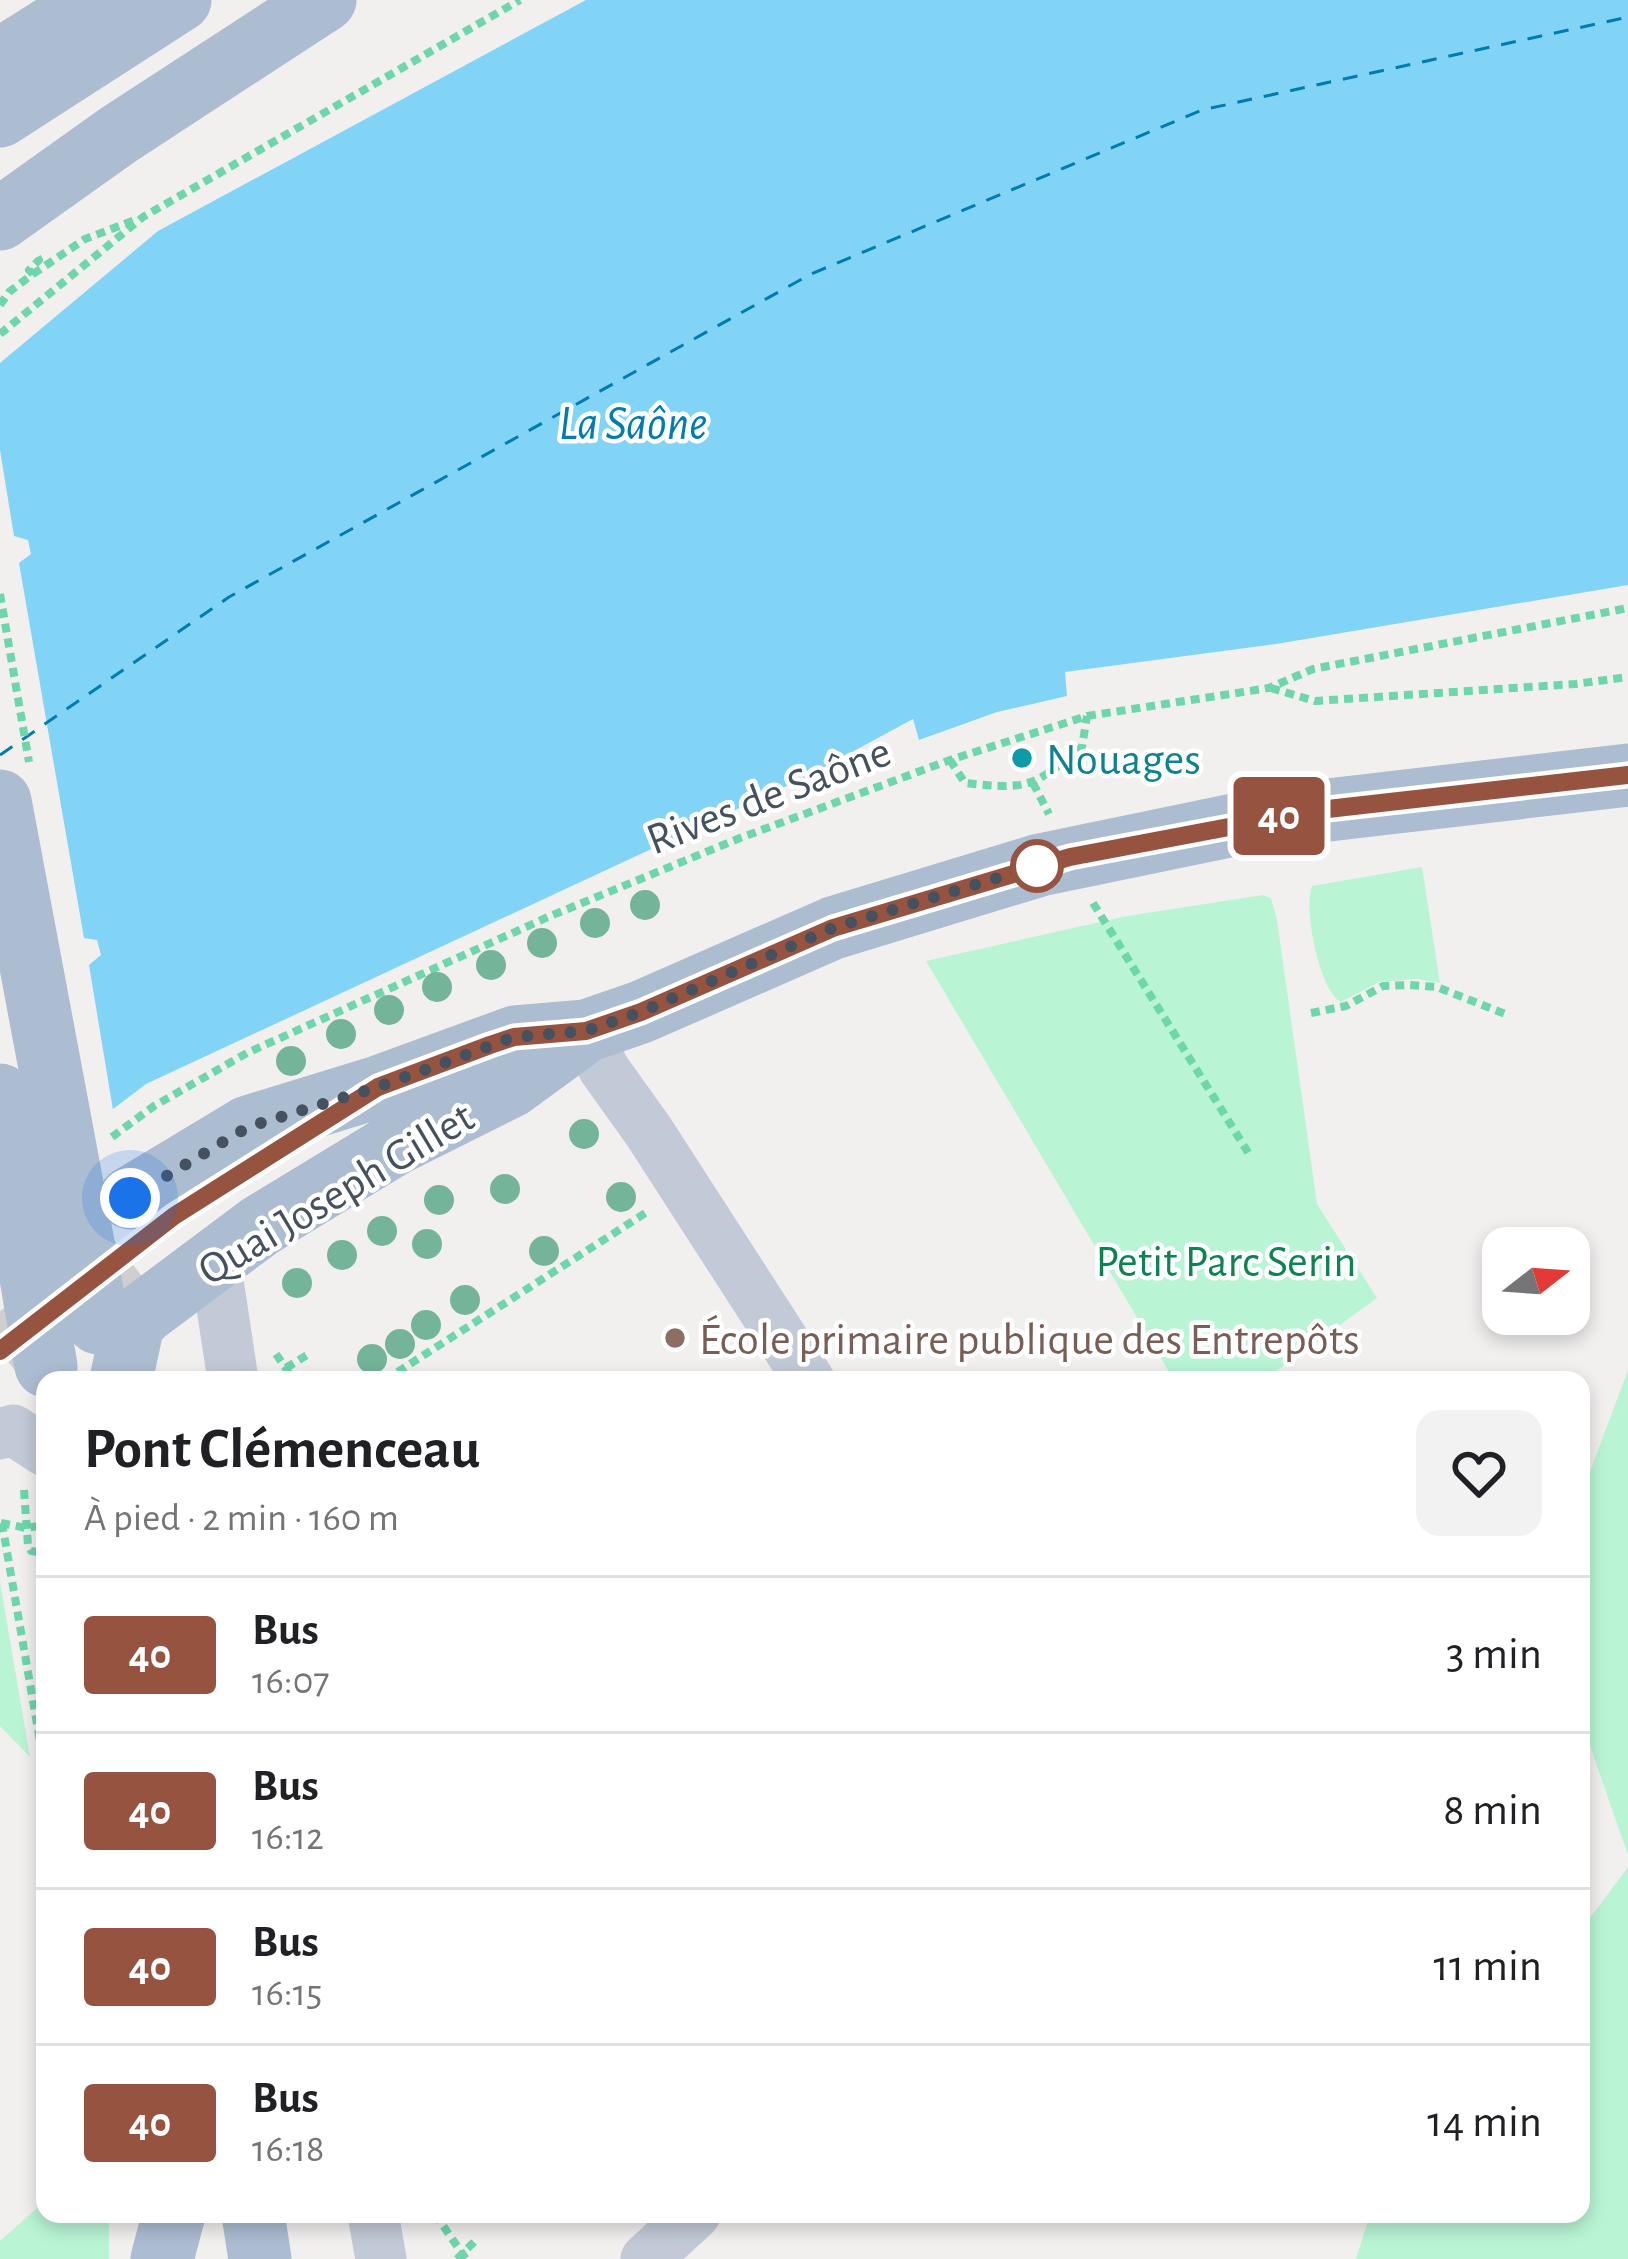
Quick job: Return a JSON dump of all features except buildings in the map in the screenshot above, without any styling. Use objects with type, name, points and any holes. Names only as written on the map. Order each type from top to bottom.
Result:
[{"type":"main road","points":[[0,60],[95,0]]},
{"type":"main road","points":[[0,116],[180,0]]},
{"type":"main road","points":[[0,170],[116,87],[252,0]]},
{"type":"main road","points":[[17,235],[118,135],[325,0]]},
{"type":"main road","name":"Quai Joseph Gillet","points":[[122,1197],[174,1216],[378,1087],[514,1037],[586,1031],[641,1012],[833,928],[1070,857],[1319,810],[1628,775]]},
{"type":"main road","points":[[0,801],[103,1351]]},
{"type":"main road","name":"Quai Joseph Gillet","points":[[123,1371],[133,1324],[260,1226],[394,1144],[531,1074],[586,1031]]},
{"type":"main road","points":[[0,1095],[47,1371]]},
{"type":"main road","points":[[162,2259],[176,2223]]},
{"type":"main road","points":[[181,2223],[190,2259]]},
{"type":"main road","points":[[254,2223],[260,2259]]},
{"type":"street","points":[[586,1031],[604,1069],[803,1371]]},
{"type":"street","points":[[215,1261],[232,1371]]},
{"type":"street","points":[[0,1434],[13,1430],[36,1445]]},
{"type":"street","points":[[374,2223],[380,2259]]},
{"type":"street","points":[[646,2259],[685,2223]]},
{"type":"path","points":[[0,334],[142,218],[520,0]]},
{"type":"path","points":[[0,305],[33,274],[85,239],[142,218]]},
{"type":"path","points":[[17,235],[39,260],[29,270],[33,274]]},
{"type":"path","name":"Rives de Saône","points":[[122,1197],[154,1106],[247,1053],[569,908],[740,838],[950,760],[1088,716],[1269,688],[1313,669],[1628,608]]},
{"type":"path","points":[[1269,688],[1315,701],[1628,677]]},
{"type":"path","points":[[950,760],[965,783],[1016,788],[1033,783],[1082,747],[1088,716]]},
{"type":"path","points":[[1033,783],[1102,922],[1249,1154]]},
{"type":"path","points":[[1312,1013],[1346,1006],[1383,986],[1410,985],[1437,987],[1508,1015]]},
{"type":"path","points":[[399,1371],[657,1206]]},
{"type":"path","points":[[288,1371],[284,1365],[307,1354]]},
{"type":"path","points":[[36,1526],[1,1523],[36,1719]]},
{"type":"path","points":[[441,2223],[462,2257],[477,2239]]},
{"type":"green space","points":[[1422,867],[1440,983],[1418,979],[1379,982],[1341,1002],[1326,982],[1315,948],[1312,886]]},
{"type":"green space","name":"Petit Parc Serin","points":[[1263,895],[1271,898],[1317,1204],[1377,1298],[1276,1371],[1169,1371],[926,961],[1127,916]]},
{"type":"green space","points":[[1628,1370],[1628,1855],[1590,1746],[1590,1472]]},
{"type":"green space","points":[[0,1582],[30,1757],[0,1726]]},
{"type":"green space","points":[[1628,1867],[1628,2259],[1356,2259],[1367,2223],[1590,2223],[1590,1918]]},
{"type":"green space","points":[[36,2209],[36,2223],[109,2223],[109,2259],[0,2259],[0,2241]]},
{"type":"water","name":"La Saône","points":[[586,0],[1628,0],[1628,585],[1276,644],[1065,672],[1067,696],[997,712],[919,740],[913,719],[804,778],[146,1084],[0,1195],[0,363],[158,231]]},
{"type":"pier","points":[[0,450],[14,536],[28,540],[31,554],[19,563],[84,938],[97,940],[101,955],[89,965],[114,1116],[0,1201]]},
{"type":"ferry route","points":[[0,755],[229,597],[811,274],[1202,110],[1628,17]]},
{"type":"tunnel","points":[[0,1351],[138,1244]]},
{"type":"bus line","name":"40","points":[[0,1351],[174,1216],[378,1087],[490,1045],[514,1037],[586,1031],[641,1012],[833,928],[1070,857],[1277,816],[1628,775]]},
{"type":"place","name":"Nouages","points":[[1022,758]]},
{"type":"place","name":"École primaire publique des Entrepôts","points":[[675,1338]]},
{"type":"route","points":[[130,1198],[248,1127],[378,1087],[514,1037],[586,1031],[641,1012],[833,928],[1037,866]]}]
